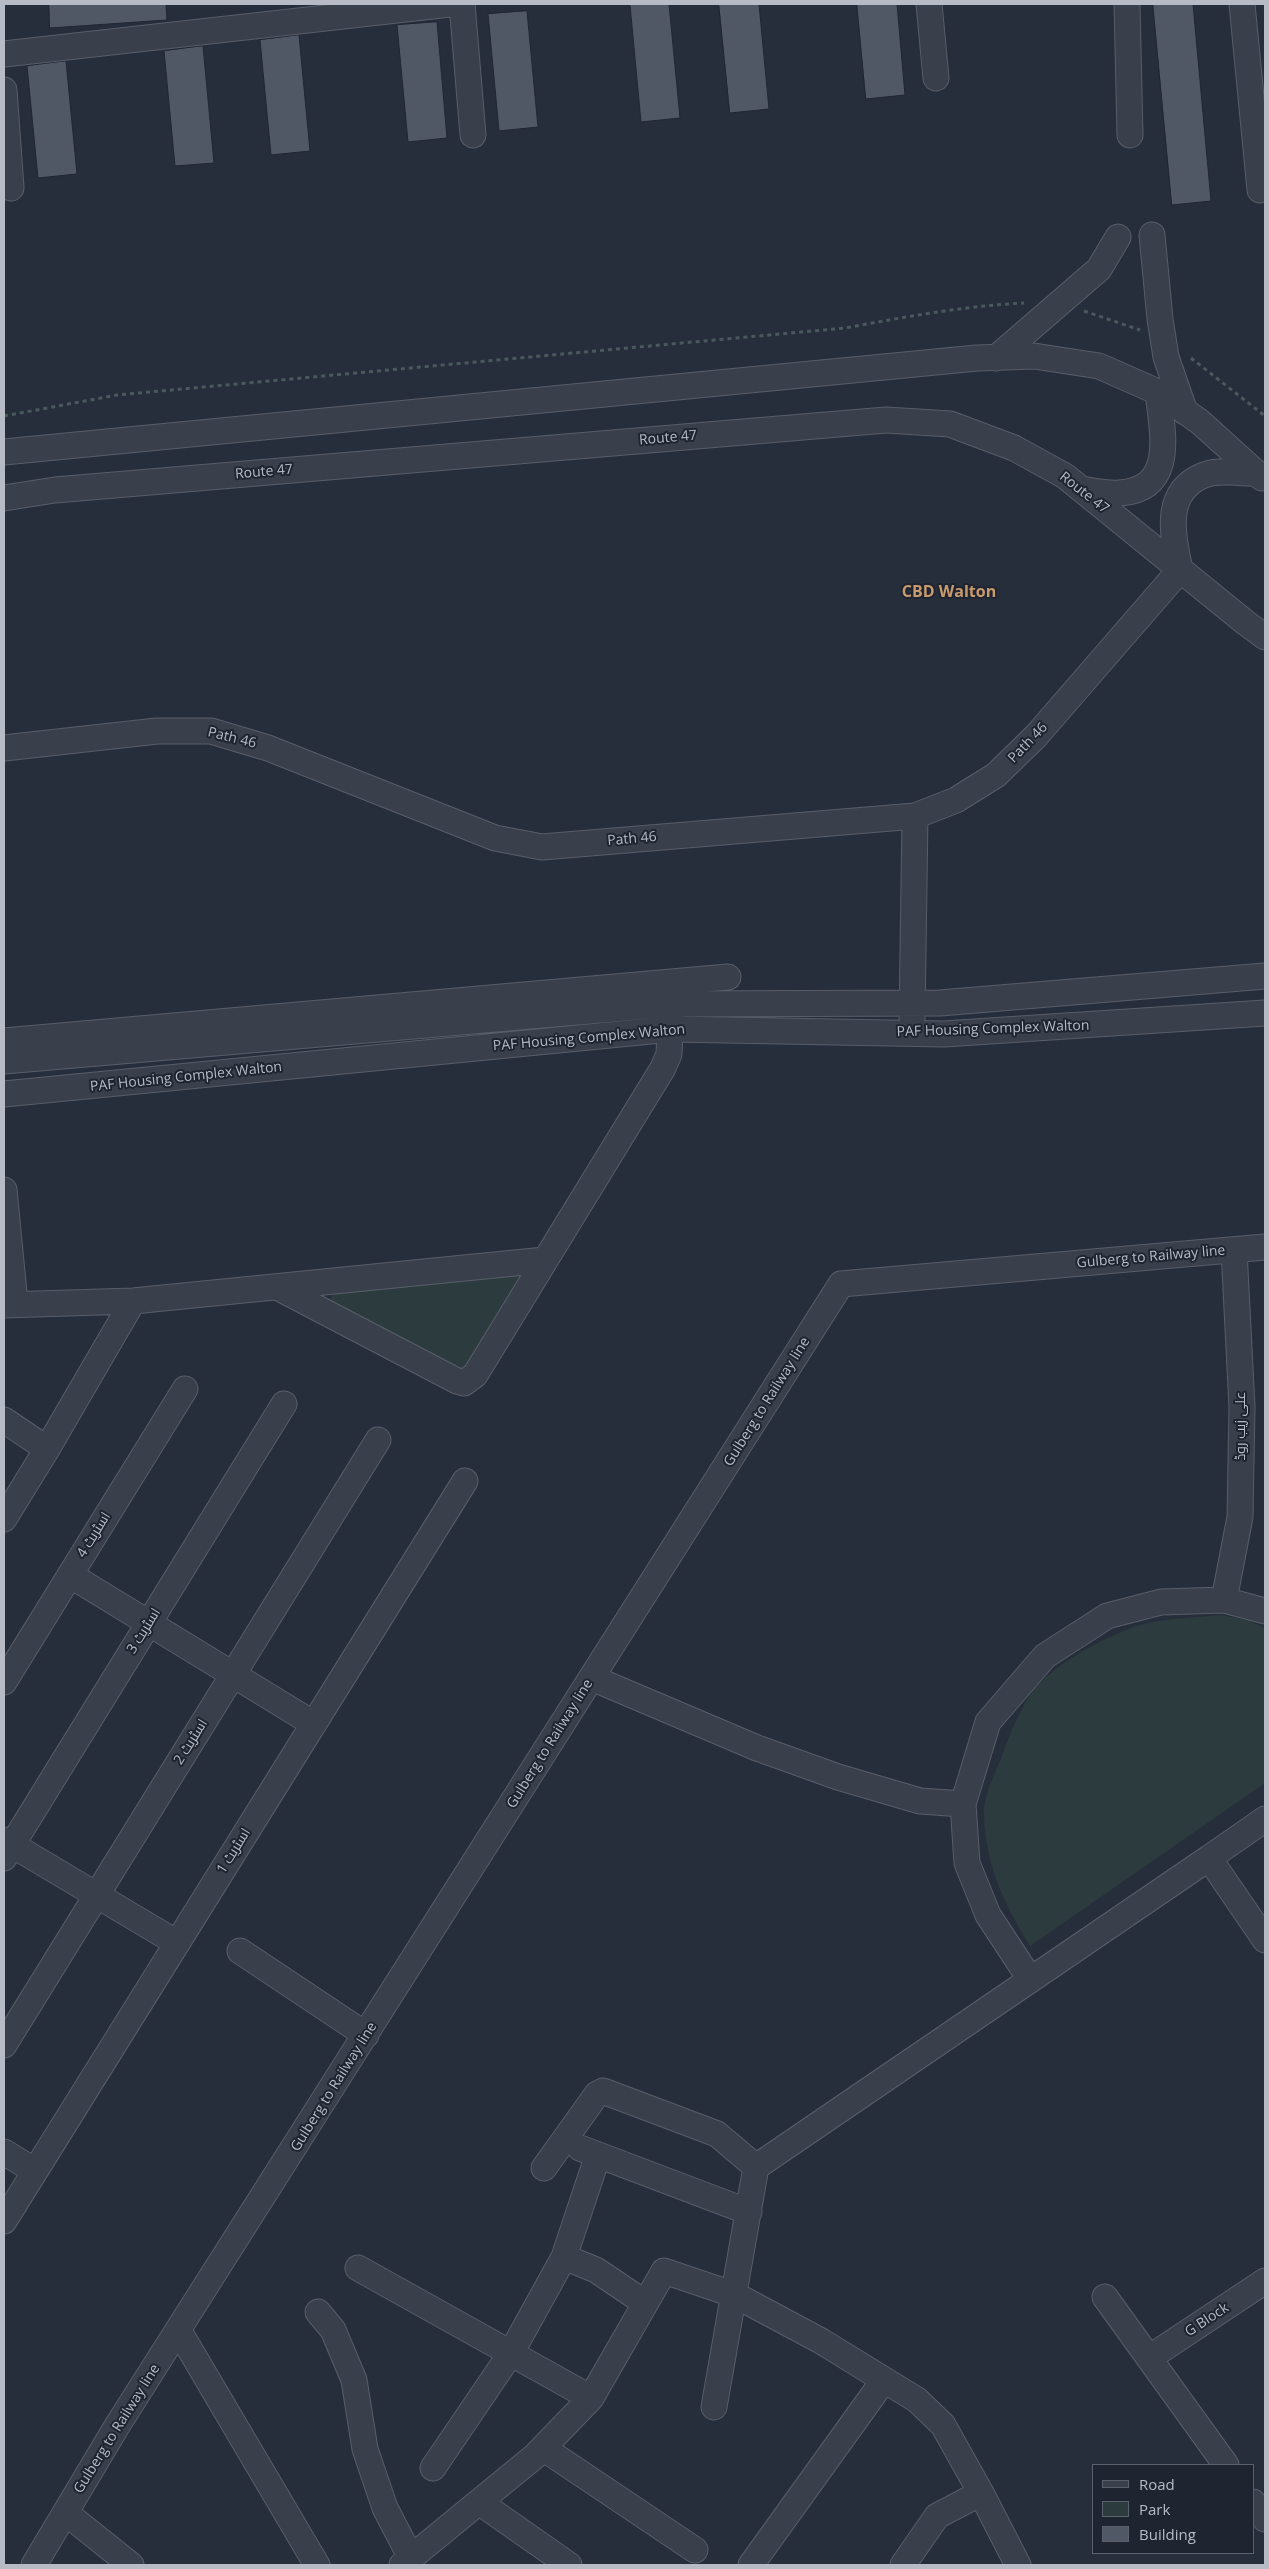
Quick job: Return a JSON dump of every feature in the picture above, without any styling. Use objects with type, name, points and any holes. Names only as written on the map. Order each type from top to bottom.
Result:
[{"type":"street","points":[[4,54],[450,4]]},
{"type":"street","points":[[462,4],[473,134]]},
{"type":"street","points":[[929,4],[936,78]]},
{"type":"street","points":[[1127,4],[1130,135]]},
{"type":"street","points":[[1242,4],[1260,190]]},
{"type":"street","points":[[4,90],[11,188]]},
{"type":"street","points":[[1152,235],[1166,357],[1185,412]]},
{"type":"street","points":[[996,358],[1099,269],[1118,236]]},
{"type":"street","points":[[4,452],[996,358],[1034,356],[1099,366],[1158,392],[1185,412],[1262,478]]},
{"type":"street","points":[[1081,490],[1118,493],[1136,490],[1155,477],[1162,460],[1163,438],[1158,392]]},
{"type":"street","name":"Route 47","points":[[4,498],[55,490],[886,420],[950,424],[1014,448],[1065,476],[1265,637]]},
{"type":"street","points":[[1180,570],[1173,525],[1173,509],[1183,489],[1205,474],[1262,478]]},
{"type":"street","name":"Path 46","points":[[4,748],[157,731],[211,731],[268,748],[495,838],[542,846],[915,816],[956,800],[996,775],[1036,736],[1180,570]]},
{"type":"street","points":[[911,1034],[914,1003],[915,816]]},
{"type":"street","name":"PAF Housing Complex Walton","points":[[4,1061],[670,993],[950,1003],[1265,976]]},
{"type":"street","points":[[4,1041],[670,993],[728,977]]},
{"type":"street","points":[[277,1287],[464,1383],[475,1375],[663,1068],[669,1054],[671,1030],[670,993]]},
{"type":"street","name":"PAF Housing Complex Walton","points":[[4,1094],[671,1030],[944,1034],[1265,1013]]},
{"type":"street","points":[[4,1190],[10,1304],[133,1301],[545,1260]]},
{"type":"street","name":"Gulberg to Railway line","points":[[34,2565],[178,2331],[841,1284],[1265,1247]]},
{"type":"street","name":"علی زیب روڈ","points":[[1224,1600],[1240,1517],[1242,1407],[1234,1250]]},
{"type":"street","points":[[4,1519],[133,1301]]},
{"type":"street","name":"اسٹریٹ 4","points":[[4,1682],[185,1389]]},
{"type":"street","name":"اسٹریٹ 3","points":[[6,1848],[149,1623],[284,1404]]},
{"type":"street","points":[[4,1420],[47,1449]]},
{"type":"street","name":"اسٹریٹ 2","points":[[4,2045],[378,1440]]},
{"type":"street","name":"اسٹریٹ 1","points":[[4,2221],[465,1481]]},
{"type":"street","points":[[70,1575],[314,1724]]},
{"type":"street","points":[[1030,1979],[988,1916],[967,1863],[962,1804],[988,1722],[1045,1656],[1107,1616],[1161,1602],[1224,1600],[1265,1611]]},
{"type":"street","points":[[592,1678],[756,1748],[838,1777],[920,1801],[962,1804]]},
{"type":"street","points":[[714,2407],[756,2167],[1265,1819]]},
{"type":"street","points":[[6,1848],[96,1895],[177,1944]]},
{"type":"street","points":[[1209,1858],[1265,1940]]},
{"type":"street","points":[[240,1950],[366,2035]]},
{"type":"street","points":[[544,2168],[597,2094],[603,2091],[717,2134],[756,2167]]},
{"type":"street","points":[[434,2468],[511,2353],[564,2256],[589,2151],[749,2212]]},
{"type":"street","points":[[4,2152],[35,2171]]},
{"type":"street","points":[[564,2256],[596,2270],[646,2303]]},
{"type":"street","points":[[358,2268],[591,2398]]},
{"type":"street","points":[[318,2312],[333,2330],[354,2380],[365,2449],[406,2562],[543,2448],[591,2398],[664,2271],[735,2294],[821,2341],[917,2400],[942,2425],[981,2493],[1018,2565]]},
{"type":"street","name":"G Block","points":[[1149,2358],[1265,2281]]},
{"type":"street","points":[[1105,2297],[1225,2464]]},
{"type":"street","points":[[178,2331],[317,2565]]},
{"type":"street","points":[[751,2565],[884,2380]]},
{"type":"street","points":[[543,2448],[694,2550]]},
{"type":"street","points":[[903,2565],[937,2516],[981,2493]]},
{"type":"street","points":[[479,2502],[570,2565]]},
{"type":"street","points":[[1254,2503],[1265,2519]]},
{"type":"street","points":[[66,2513],[127,2564]]},
{"type":"path","points":[[4,416],[117,395],[845,328],[979,306],[1036,303],[1087,312],[1175,346],[1219,378],[1265,416]]},
{"type":"green space","points":[[530,1270],[465,1373],[326,1307],[336,1288]]},
{"type":"green space","points":[[1220,1615],[1247,1620],[1265,1628],[1265,1783],[1030,1946],[997,1882],[988,1848],[984,1811],[990,1786],[1013,1727],[1025,1703],[1039,1684],[1063,1664],[1092,1646],[1121,1632],[1155,1622]]},
{"type":"building","points":[[49,4],[166,4],[167,20],[50,28]]},
{"type":"building","points":[[669,4],[680,118],[641,122],[630,5]]},
{"type":"building","points":[[719,4],[759,4],[769,109],[730,113]]},
{"type":"building","points":[[857,4],[897,4],[905,95],[866,99]]},
{"type":"building","points":[[1153,4],[1193,4],[1211,201],[1172,205]]},
{"type":"building","points":[[527,11],[538,127],[499,131],[488,14]]},
{"type":"building","points":[[437,22],[447,138],[408,142],[397,25]]},
{"type":"building","points":[[299,35],[310,151],[271,155],[260,40]]},
{"type":"building","points":[[203,46],[214,163],[175,166],[164,51]]},
{"type":"building","points":[[66,61],[77,174],[38,178],[27,66]]},
{"type":"district","name":"CBD Walton","points":[[949,592]]}]
